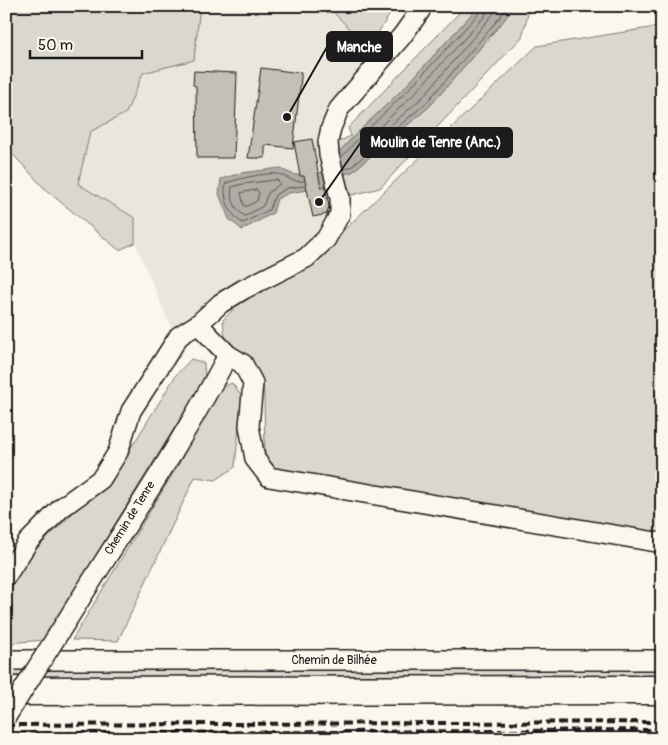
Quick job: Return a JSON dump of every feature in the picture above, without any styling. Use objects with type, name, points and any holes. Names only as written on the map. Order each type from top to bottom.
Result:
[{"type":"highway","points":[[6,691],[662,690]]},
{"type":"street","points":[[6,576],[28,542],[61,508],[101,479],[118,452],[131,411],[179,336],[198,324],[221,303],[244,289],[306,258],[326,239],[340,214],[340,198],[329,155],[328,134],[339,108],[402,36],[420,11],[421,6]]},
{"type":"street","points":[[198,324],[228,355],[243,364],[253,383],[249,426],[255,459],[270,478],[662,542]]},
{"type":"street","name":"Chemin de Tenre","points":[[6,717],[182,436],[228,355]]},
{"type":"street","name":"Chemin de Bilhée","points":[[6,660],[662,660]]},
{"type":"shaded area","points":[[6,6],[200,6],[194,60],[143,73],[126,113],[90,132],[78,184],[135,218],[135,243],[119,250],[46,190],[6,147]]},
{"type":"shaded area","points":[[200,6],[328,6],[368,49],[368,65],[327,107],[321,136],[322,172],[330,213],[321,230],[297,254],[235,282],[172,330],[135,243],[134,218],[78,184],[90,132],[126,113],[143,73],[194,60]]},
{"type":"shaded area","points":[[328,6],[395,6],[368,49]]},
{"type":"shaded area","points":[[450,6],[479,6],[405,87],[337,154],[331,128],[338,142],[351,136],[348,128],[461,11]]},
{"type":"shaded area","points":[[513,6],[530,6],[522,37],[380,188],[340,198],[343,174],[352,172],[430,106],[505,19]]},
{"type":"shaded area","points":[[662,26],[662,536],[277,472],[265,459],[264,394],[261,376],[257,369],[225,338],[223,320],[240,302],[301,271],[537,46]]},
{"type":"shaded area","points":[[191,359],[204,363],[205,378],[44,640],[6,642],[6,596],[31,554],[115,474],[176,375]]},
{"type":"shaded area","points":[[232,383],[242,397],[235,467],[216,480],[195,477],[118,641],[72,640],[178,465],[218,389]]},
{"type":"shaded area","points":[[6,666],[662,666],[662,677],[6,677]]},
{"type":"water","points":[[479,6],[513,6],[505,19],[430,106],[352,172],[334,177],[325,187],[289,193],[277,199],[273,213],[242,230],[229,219],[219,194],[221,179],[241,173],[280,168],[300,175],[322,172],[330,160],[405,87]]},
{"type":"building","points":[[261,68],[301,73],[293,148],[265,145],[265,158],[248,158]]},
{"type":"building","points":[[194,71],[237,73],[234,158],[197,158]]},
{"type":"building","points":[[312,139],[321,188],[325,187],[329,206],[327,214],[313,217],[304,176],[300,176],[294,142]]},
{"type":"railway","points":[[6,725],[662,722]]},
{"type":"railway","points":[[6,734],[662,730]]},
{"type":"place","name":"Manche","points":[[287,117]]},
{"type":"place","name":"Moulin de Tenre (Anc.)","points":[[319,202]]}]
